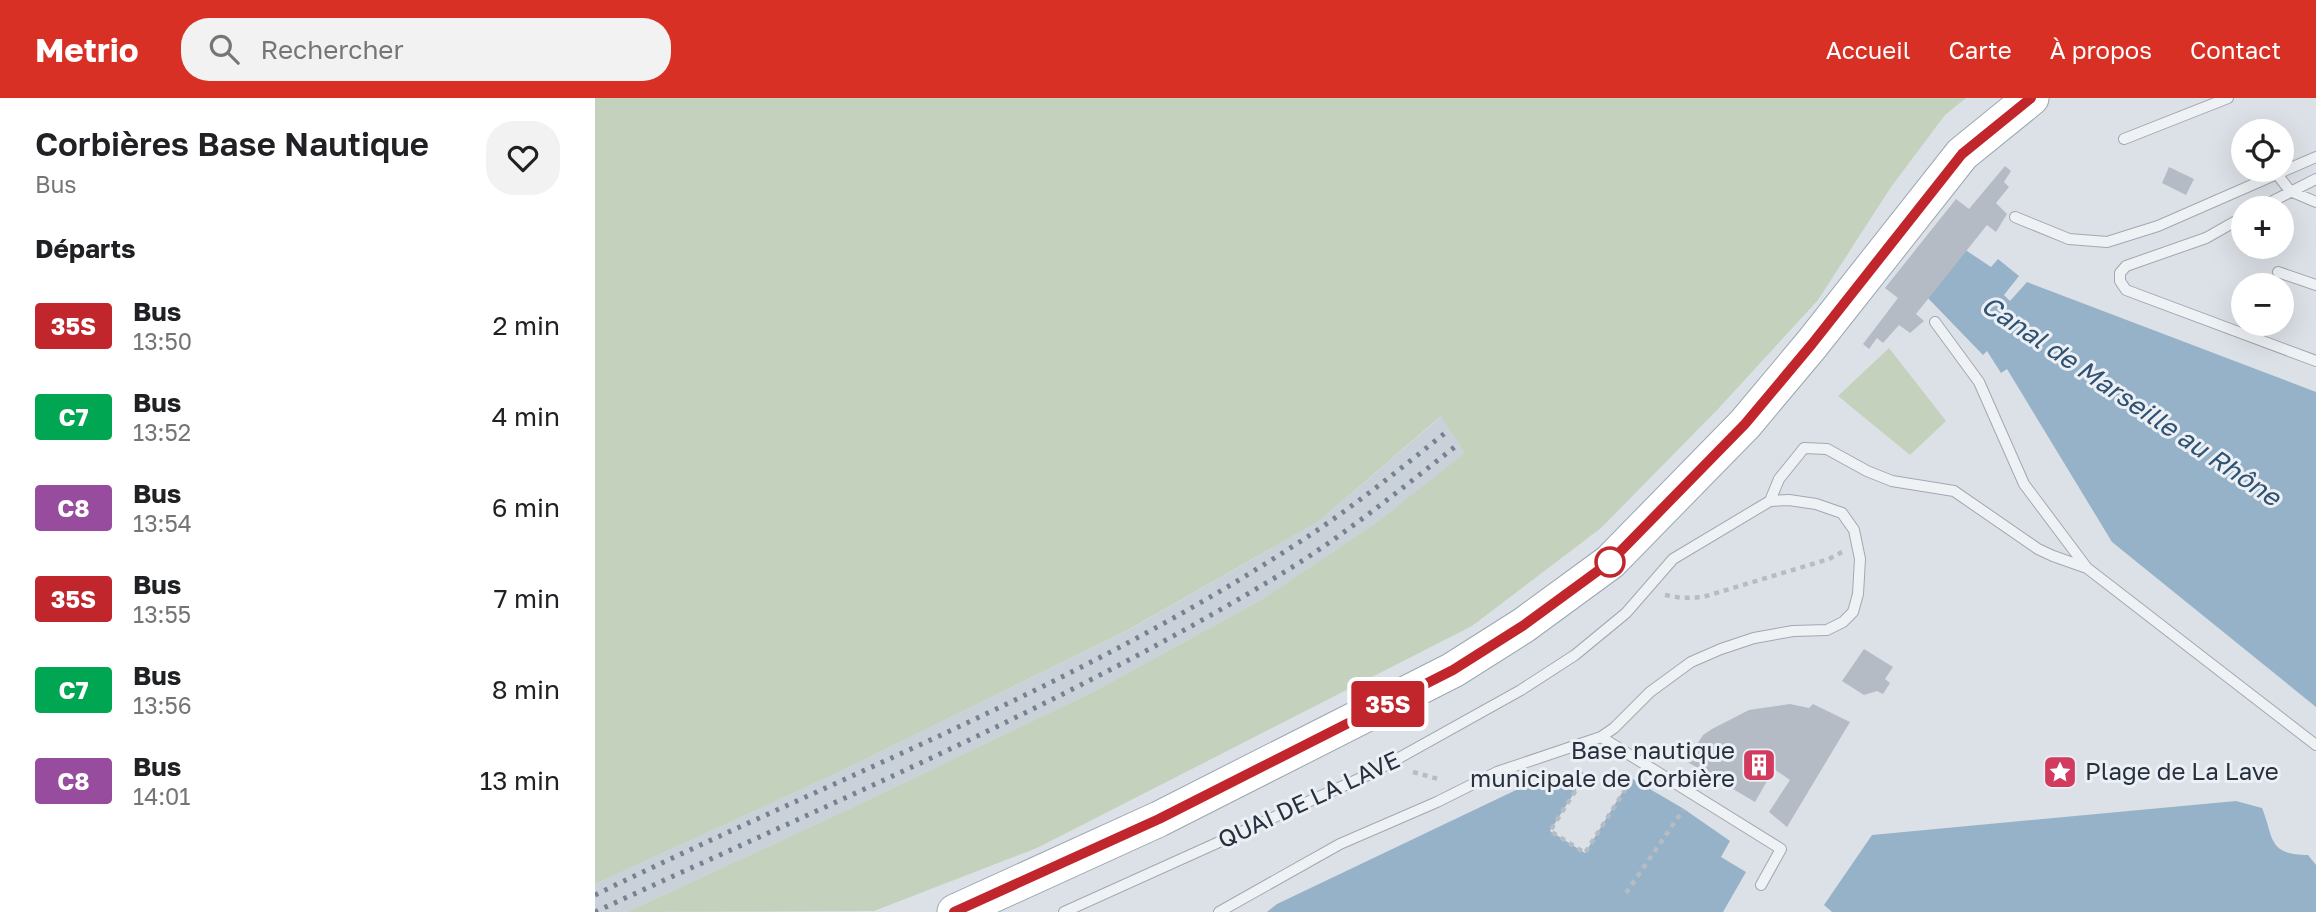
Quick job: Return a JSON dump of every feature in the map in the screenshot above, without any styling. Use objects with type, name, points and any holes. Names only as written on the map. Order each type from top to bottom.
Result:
[{"type":"main road","points":[[955,912],[1159,819],[1453,670],[1524,625],[1610,562],[1745,424],[1812,344],[1962,154],[2031,98]]},
{"type":"lane","points":[[2124,139],[2228,98]]},
{"type":"lane","points":[[2294,167],[2316,158]]},
{"type":"lane","points":[[2281,196],[2316,179]]},
{"type":"lane","points":[[2015,217],[2069,239],[2107,242],[2158,226],[2259,182]]},
{"type":"lane","points":[[2283,182],[2290,191],[2316,202]]},
{"type":"lane","points":[[2231,224],[2206,238],[2126,266],[2120,273],[2120,281],[2126,290],[2316,361]]},
{"type":"lane","points":[[2279,272],[2316,285]]},
{"type":"lane","points":[[1935,322],[1979,383],[2024,484],[2087,568],[2316,745]]},
{"type":"lane","points":[[1219,912],[1339,844],[1497,772],[1601,737],[1614,728],[1650,692],[1691,662],[1754,638],[1793,631],[1827,630],[1843,622],[1853,612],[1858,594],[1860,557],[1854,530],[1842,513],[1816,504],[1789,500],[1770,501],[1779,479],[1804,448],[1827,449],[1892,481],[1954,491],[2038,549],[2087,568]]},
{"type":"lane","name":"QUAI DE LA LAVE","points":[[1064,912],[1372,773],[1521,690],[1575,655],[1626,613],[1673,559],[1770,501]]},
{"type":"lane","points":[[1601,737],[1781,849],[1761,885]]},
{"type":"path","points":[[1682,598],[1703,597],[1829,559]]},
{"type":"path","points":[[1407,770],[1441,779],[1455,793]]},
{"type":"path","points":[[1586,774],[1550,831],[1585,853],[1631,778],[1642,784]]},
{"type":"path","points":[[1673,803],[1693,815]]},
{"type":"path","points":[[1626,893],[1684,809]]},
{"type":"shaded area","points":[[1442,416],[1466,454],[1376,523],[1261,600],[1093,692],[862,803],[627,912],[595,912],[595,884],[839,772],[1127,631],[1319,521]]},
{"type":"green space","points":[[595,98],[1966,98],[1945,115],[1891,187],[1818,300],[1718,409],[1601,528],[1472,626],[1037,848],[874,911],[627,912],[1093,692],[1261,600],[1376,523],[1465,453],[1441,416],[1319,521],[1126,631],[839,772],[595,884]]},
{"type":"green space","points":[[1889,348],[1946,421],[1910,455],[1838,396]]},
{"type":"water","name":"Canal de Marseille au Rhône","points":[[1961,247],[1991,267],[1998,259],[2019,276],[2004,295],[2010,301],[2027,282],[2316,392],[2316,707],[2112,542],[2007,369],[2001,373],[1987,351],[1983,355],[1923,293]]},
{"type":"water","points":[[1578,770],[1586,774],[1550,831],[1585,853],[1631,778],[1684,809],[1730,841],[1721,857],[1746,872],[1723,912],[1267,912],[1277,904],[1533,782],[1546,785],[1557,783]]},
{"type":"water","points":[[2236,801],[2262,808],[2271,836],[2279,848],[2285,852],[2308,855],[2316,865],[2316,912],[1832,912],[1824,905],[1872,835]]},
{"type":"building","points":[[2005,166],[2011,171],[2004,182],[2009,187],[1996,203],[2007,214],[1996,232],[1987,225],[1916,314],[1924,321],[1910,333],[1899,325],[1883,343],[1877,338],[1869,349],[1863,344],[1898,298],[1885,288],[1956,199],[1969,209]]},
{"type":"building","points":[[2169,167],[2194,179],[2186,195],[2162,183]]},
{"type":"building","points":[[1864,649],[1893,667],[1885,679],[1890,683],[1883,694],[1877,691],[1864,695],[1842,681]]},
{"type":"building","name":"Base nautique municipale de Corbière","points":[[1790,704],[1809,708],[1813,704],[1850,722],[1787,827],[1769,812],[1790,780],[1774,769],[1755,802],[1686,761],[1703,735],[1712,729],[1749,710]]},
{"type":"railway","points":[[595,895],[946,733],[1120,647],[1308,537],[1445,433]]},
{"type":"railway","points":[[595,912],[945,751],[1118,666],[1203,620],[1330,542],[1456,446]]},
{"type":"bus line","name":"35S","points":[[954,912],[1159,819],[1453,670],[1524,625],[1610,562],[1745,424],[1812,344],[1962,154],[2031,98]]},
{"type":"place","name":"Base nautique municipale de Corbière","points":[[1759,765]]},
{"type":"place","name":"Plage de La Lave","points":[[2060,772]]}]
